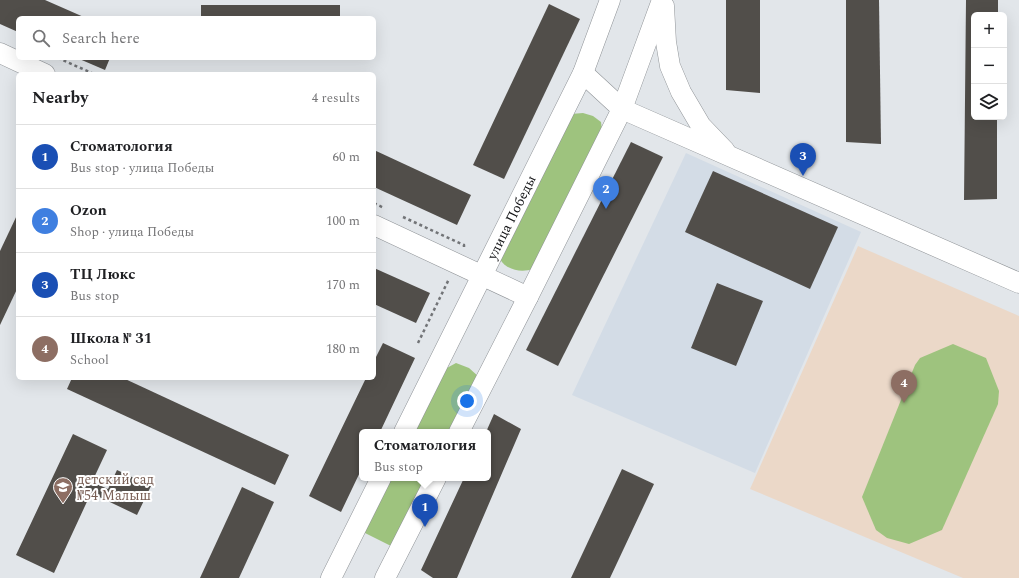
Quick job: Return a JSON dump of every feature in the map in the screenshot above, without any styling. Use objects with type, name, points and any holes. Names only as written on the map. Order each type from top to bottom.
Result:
[{"type":"street","name":"улица Победы","points":[[406,429],[583,72],[610,0]]},
{"type":"street","points":[[461,429],[622,109],[663,0]]},
{"type":"street","points":[[663,0],[666,42],[670,66],[681,92],[701,126],[732,158]]},
{"type":"street","points":[[0,53],[41,72]]},
{"type":"street","points":[[583,72],[622,109],[1019,283]]},
{"type":"street","points":[[376,226],[528,297]]},
{"type":"street","points":[[331,578],[380,481]]},
{"type":"street","points":[[385,578],[434,481]]},
{"type":"path","points":[[62,60],[90,72]]},
{"type":"path","points":[[376,205],[388,210]]},
{"type":"path","points":[[402,216],[464,246],[418,343]]},
{"type":"shaded area","points":[[686,153],[861,232],[755,473],[572,395]]},
{"type":"shaded area","points":[[858,246],[1019,316],[1019,578],[963,578],[750,489]]},
{"type":"green space","points":[[583,113],[593,116],[601,122],[602,130],[533,269],[524,271],[514,270],[506,266],[500,259],[571,114]]},
{"type":"green space","points":[[953,344],[986,358],[999,391],[998,404],[942,530],[909,544],[887,538],[876,530],[862,497],[915,365],[920,358]]},
{"type":"green space","points":[[456,363],[469,368],[479,377],[455,429],[412,429],[445,369]]},
{"type":"green space","points":[[386,481],[428,481],[395,548],[363,532]]},
{"type":"building","points":[[0,0],[45,0],[81,16],[16,16],[16,31],[0,24]]},
{"type":"building","points":[[726,0],[760,0],[760,93],[726,90]]},
{"type":"building","points":[[846,0],[879,0],[881,144],[846,142]]},
{"type":"building","points":[[966,0],[998,0],[998,12],[971,12],[971,120],[997,120],[997,199],[964,200]]},
{"type":"building","points":[[549,4],[580,19],[504,179],[473,165]]},
{"type":"building","points":[[201,5],[340,5],[340,16],[201,16]]},
{"type":"building","points":[[82,60],[109,60],[105,70]]},
{"type":"building","points":[[631,142],[663,157],[558,366],[526,350]]},
{"type":"building","points":[[376,151],[471,195],[457,225],[376,188]]},
{"type":"building","points":[[713,171],[838,227],[810,289],[685,232]]},
{"type":"building","points":[[16,217],[16,291],[0,325],[0,251]]},
{"type":"building","points":[[376,269],[430,293],[416,323],[376,305]]},
{"type":"building","points":[[717,283],[763,301],[736,366],[691,348]]},
{"type":"building","points":[[383,343],[415,358],[381,429],[359,429],[359,474],[341,512],[309,496],[365,380],[376,380],[376,357]]},
{"type":"building","points":[[71,380],[127,380],[289,455],[275,485],[67,389]]},
{"type":"building","points":[[494,414],[521,429],[457,578],[433,578],[421,570],[463,481],[491,481],[491,429],[487,429]]},
{"type":"building","name":"детский сад №54 Малыш","points":[[73,434],[107,450],[92,482],[108,489],[117,470],[151,486],[137,515],[91,493],[54,573],[16,555]]},
{"type":"building","points":[[622,469],[654,484],[610,578],[571,578]]},
{"type":"building","points":[[242,487],[274,502],[239,578],[200,578]]},
{"type":"place","name":"ТЦ Люкс","points":[[803,176]]},
{"type":"place","name":"Ozon","points":[[606,209]]},
{"type":"place","name":"Школа № 31","points":[[904,403]]},
{"type":"place","name":"детский сад №54 Малыш","points":[[63,504]]},
{"type":"place","name":"Стоматология","points":[[425,527]]}]
